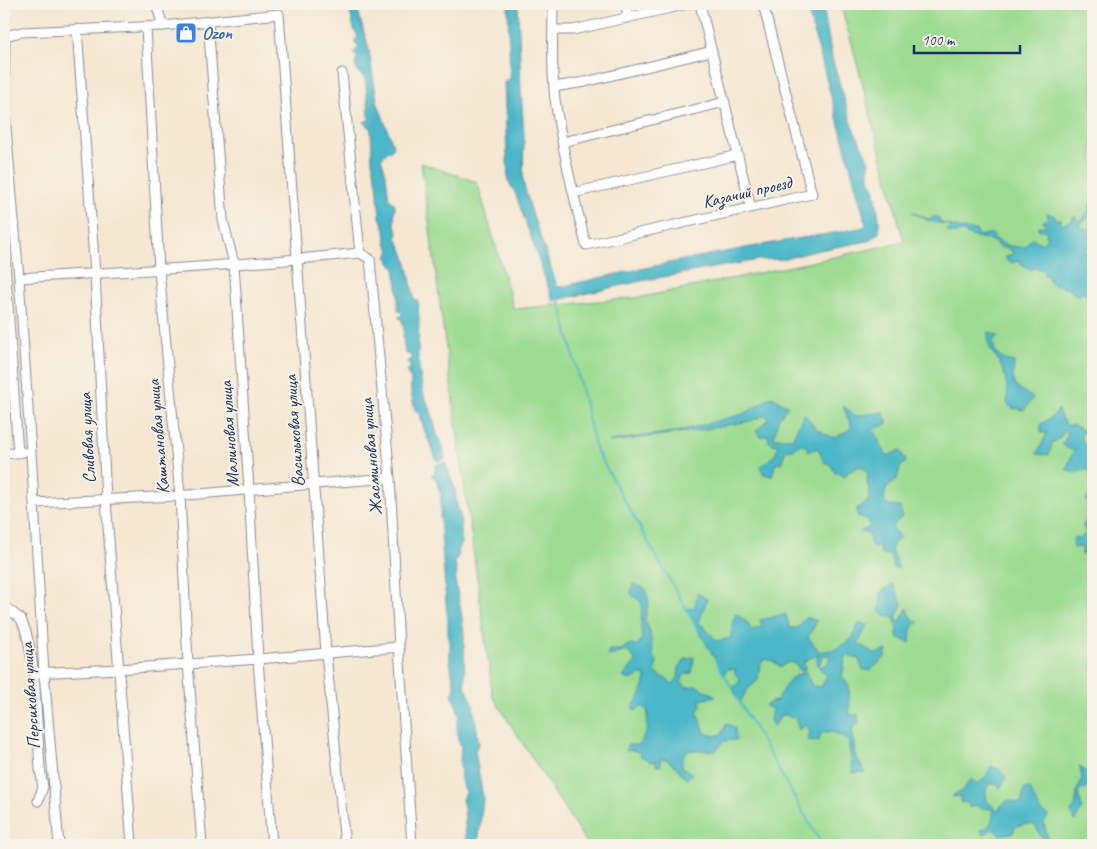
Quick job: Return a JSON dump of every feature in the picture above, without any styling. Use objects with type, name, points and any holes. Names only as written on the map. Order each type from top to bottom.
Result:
[{"type":"street","points":[[156,4],[163,26]]},
{"type":"street","points":[[553,4],[555,99],[573,193],[738,155]]},
{"type":"street","points":[[626,4],[628,18]]},
{"type":"street","points":[[553,30],[573,30],[688,4]]},
{"type":"street","points":[[700,4],[752,208]]},
{"type":"street","name":"Казачий проезд","points":[[573,193],[586,246],[812,194],[764,4]]},
{"type":"street","name":"Васильковая улица","points":[[208,22],[279,14],[326,654],[345,845]]},
{"type":"street","points":[[5,36],[21,32],[146,27],[208,22]]},
{"type":"street","name":"Малиновая улица","points":[[208,22],[223,220],[234,264],[250,489],[258,659],[272,845]]},
{"type":"street","name":"Каштановая улица","points":[[146,27],[159,270],[180,495],[188,663],[202,845]]},
{"type":"street","name":"Сливовая улица","points":[[78,29],[95,273],[106,500],[132,845]]},
{"type":"street","name":"Персиковая улица","points":[[5,36],[4,106],[19,278],[44,673],[58,845]]},
{"type":"street","points":[[554,87],[585,82],[712,51]]},
{"type":"street","name":"Жасминовая улица","points":[[342,73],[360,253],[370,259],[390,478],[398,647],[412,845]]},
{"type":"street","points":[[563,142],[725,102]]},
{"type":"street","points":[[4,247],[18,453]]},
{"type":"street","points":[[19,278],[297,260],[360,253]]},
{"type":"street","points":[[4,454],[31,452]]},
{"type":"street","points":[[34,502],[106,500],[390,478]]},
{"type":"street","points":[[4,606],[21,619],[26,632],[34,673],[40,769],[43,787],[38,801]]},
{"type":"street","points":[[34,673],[258,659],[398,647]]},
{"type":"green space","points":[[840,4],[1093,4],[1093,845],[588,845],[493,697],[421,163],[477,182],[514,309],[642,297],[904,242]]},
{"type":"water","points":[[348,4],[356,4],[368,46],[377,101],[394,147],[381,158],[386,174],[389,199],[395,204],[394,222],[398,234],[396,238],[406,259],[414,299],[417,300],[419,305],[418,357],[420,375],[424,396],[443,446],[445,459],[437,461],[419,413],[415,410],[411,392],[411,380],[407,372],[411,366],[407,361],[411,361],[411,355],[405,353],[404,329],[402,320],[398,317],[402,316],[401,311],[398,311],[395,267],[389,262],[387,257],[390,250],[386,243],[385,230],[380,217],[377,183],[372,162],[371,128],[364,122],[369,120],[365,78],[355,66],[357,57],[353,53],[359,47],[354,41],[358,37],[354,29]]},
{"type":"water","points":[[508,4],[518,4],[524,136],[523,182],[557,286],[560,287],[720,253],[864,227],[866,224],[806,4],[820,4],[824,11],[832,58],[853,128],[869,161],[869,179],[875,191],[879,233],[868,241],[784,259],[758,260],[641,281],[553,301],[515,192],[508,181],[504,82],[510,79]]},
{"type":"water","points":[[1090,203],[1093,205],[1093,216],[1079,224],[1081,229],[1090,229],[1093,225],[1093,248],[1091,246],[1086,247],[1085,252],[1088,255],[1084,259],[1093,266],[1093,295],[1090,292],[1082,293],[1078,296],[1070,288],[1063,288],[1058,284],[1054,286],[1049,282],[1049,277],[1043,274],[1045,272],[1041,269],[1033,268],[1031,270],[1018,260],[1014,263],[1008,262],[1005,258],[1014,253],[1006,247],[1001,248],[984,238],[971,236],[963,232],[954,233],[947,231],[951,226],[930,221],[912,212],[931,220],[934,216],[939,218],[941,223],[966,230],[976,230],[978,235],[992,234],[998,241],[1007,245],[1025,247],[1032,238],[1042,244],[1047,237],[1046,231],[1038,229],[1038,227],[1047,225],[1043,221],[1048,219],[1047,213],[1055,216],[1056,220],[1059,218],[1062,224],[1073,221],[1073,217],[1077,217],[1080,222],[1089,210]]},
{"type":"water","points":[[989,332],[998,336],[993,343],[997,354],[1002,359],[1014,362],[1014,385],[1033,398],[1024,410],[1012,408],[1007,403],[1005,377],[1000,363],[988,344]]},
{"type":"water","points":[[772,396],[788,406],[778,419],[774,438],[793,438],[804,413],[816,429],[834,438],[852,428],[843,406],[856,416],[883,412],[888,423],[872,431],[877,434],[880,445],[888,456],[900,450],[906,461],[900,468],[897,480],[886,489],[884,501],[889,506],[900,507],[902,517],[892,527],[900,538],[893,544],[891,550],[899,568],[893,568],[890,555],[880,554],[880,546],[874,548],[870,543],[869,533],[861,531],[870,527],[868,519],[857,516],[857,508],[868,502],[870,490],[867,484],[868,475],[865,468],[859,466],[844,477],[841,473],[835,473],[831,465],[824,462],[818,448],[808,451],[807,447],[801,444],[794,449],[786,450],[781,463],[775,464],[772,476],[764,474],[760,467],[775,455],[778,446],[769,442],[768,435],[761,437],[756,431],[769,419],[765,415],[751,421],[694,431],[609,441],[680,431],[711,423],[746,413]]},
{"type":"water","points":[[1058,409],[1066,425],[1073,425],[1085,431],[1080,436],[1085,446],[1088,446],[1093,451],[1093,478],[1088,469],[1075,473],[1066,469],[1074,451],[1062,444],[1068,434],[1065,430],[1059,439],[1052,443],[1049,455],[1037,454],[1047,433],[1041,433],[1041,424],[1057,413]]},
{"type":"water","points":[[445,462],[455,489],[460,515],[462,544],[457,550],[459,555],[455,561],[457,574],[455,580],[464,635],[465,686],[473,704],[479,744],[475,750],[483,798],[478,845],[466,845],[462,799],[465,793],[461,780],[461,746],[458,740],[457,726],[459,715],[452,693],[455,690],[450,662],[440,517],[441,495],[437,480],[431,475],[435,473],[435,466]]},
{"type":"water","points":[[1093,492],[1093,541],[1089,541],[1091,552],[1082,555],[1082,547],[1073,548],[1074,537],[1080,539],[1086,533],[1083,526],[1092,506],[1085,500]]},
{"type":"water","points":[[633,584],[645,588],[649,603],[645,621],[650,631],[653,656],[657,661],[655,672],[673,684],[678,678],[679,668],[685,659],[694,657],[692,673],[685,674],[681,682],[687,687],[697,686],[716,696],[700,700],[701,706],[697,712],[705,733],[715,736],[722,734],[727,723],[735,728],[736,740],[723,741],[716,751],[690,750],[682,757],[682,767],[692,774],[686,779],[666,759],[660,759],[661,766],[656,766],[656,761],[650,762],[634,750],[626,751],[627,745],[639,745],[648,729],[648,711],[642,706],[635,711],[632,707],[642,693],[646,676],[641,675],[629,680],[623,677],[636,661],[628,651],[608,656],[609,650],[621,650],[628,645],[638,645],[642,638],[642,603],[631,594]]},
{"type":"water","points":[[893,584],[902,604],[896,618],[900,622],[907,608],[912,619],[919,622],[911,628],[910,643],[897,637],[894,618],[880,613],[881,592]]},
{"type":"water","points":[[697,593],[707,599],[699,622],[717,641],[731,638],[732,623],[736,614],[746,621],[752,630],[762,627],[760,620],[786,614],[790,628],[798,628],[806,617],[817,621],[808,637],[820,652],[836,649],[852,639],[859,623],[868,625],[858,643],[876,654],[887,650],[885,657],[871,670],[863,670],[859,659],[846,656],[842,677],[849,686],[850,715],[858,715],[859,723],[852,728],[855,755],[865,772],[853,773],[848,740],[833,732],[822,732],[818,741],[808,740],[810,730],[805,725],[799,730],[795,718],[782,714],[774,726],[770,721],[772,709],[765,706],[771,702],[778,701],[778,697],[790,679],[805,671],[812,686],[821,687],[827,676],[819,668],[828,663],[830,655],[822,656],[819,666],[816,664],[818,655],[804,661],[805,669],[800,671],[796,664],[788,662],[781,667],[773,661],[765,659],[760,665],[758,680],[746,691],[740,703],[732,687],[738,684],[740,679],[735,674],[735,669],[728,669],[724,674],[686,609],[695,607]]},
{"type":"water","points":[[991,766],[999,769],[1006,777],[1000,788],[996,784],[988,784],[986,791],[987,801],[997,810],[1008,800],[1021,804],[1024,789],[1030,788],[1039,807],[1048,816],[1044,823],[1048,838],[1041,837],[1035,825],[1026,824],[1015,827],[1013,833],[1000,835],[993,829],[983,835],[981,830],[990,824],[992,809],[975,805],[969,808],[968,803],[961,802],[961,796],[953,797],[954,794],[961,792],[971,779],[978,785],[987,775]]},
{"type":"water","points":[[1079,766],[1086,772],[1093,773],[1093,782],[1088,781],[1086,788],[1078,792],[1082,808],[1075,821],[1071,811],[1075,808],[1077,791],[1081,783],[1082,775]]},
{"type":"waterway","points":[[559,297],[596,450],[705,642]]},
{"type":"waterway","points":[[715,659],[734,691]]},
{"type":"waterway","points":[[736,696],[822,845]]},
{"type":"place","name":"Ozon","points":[[186,33]]}]
